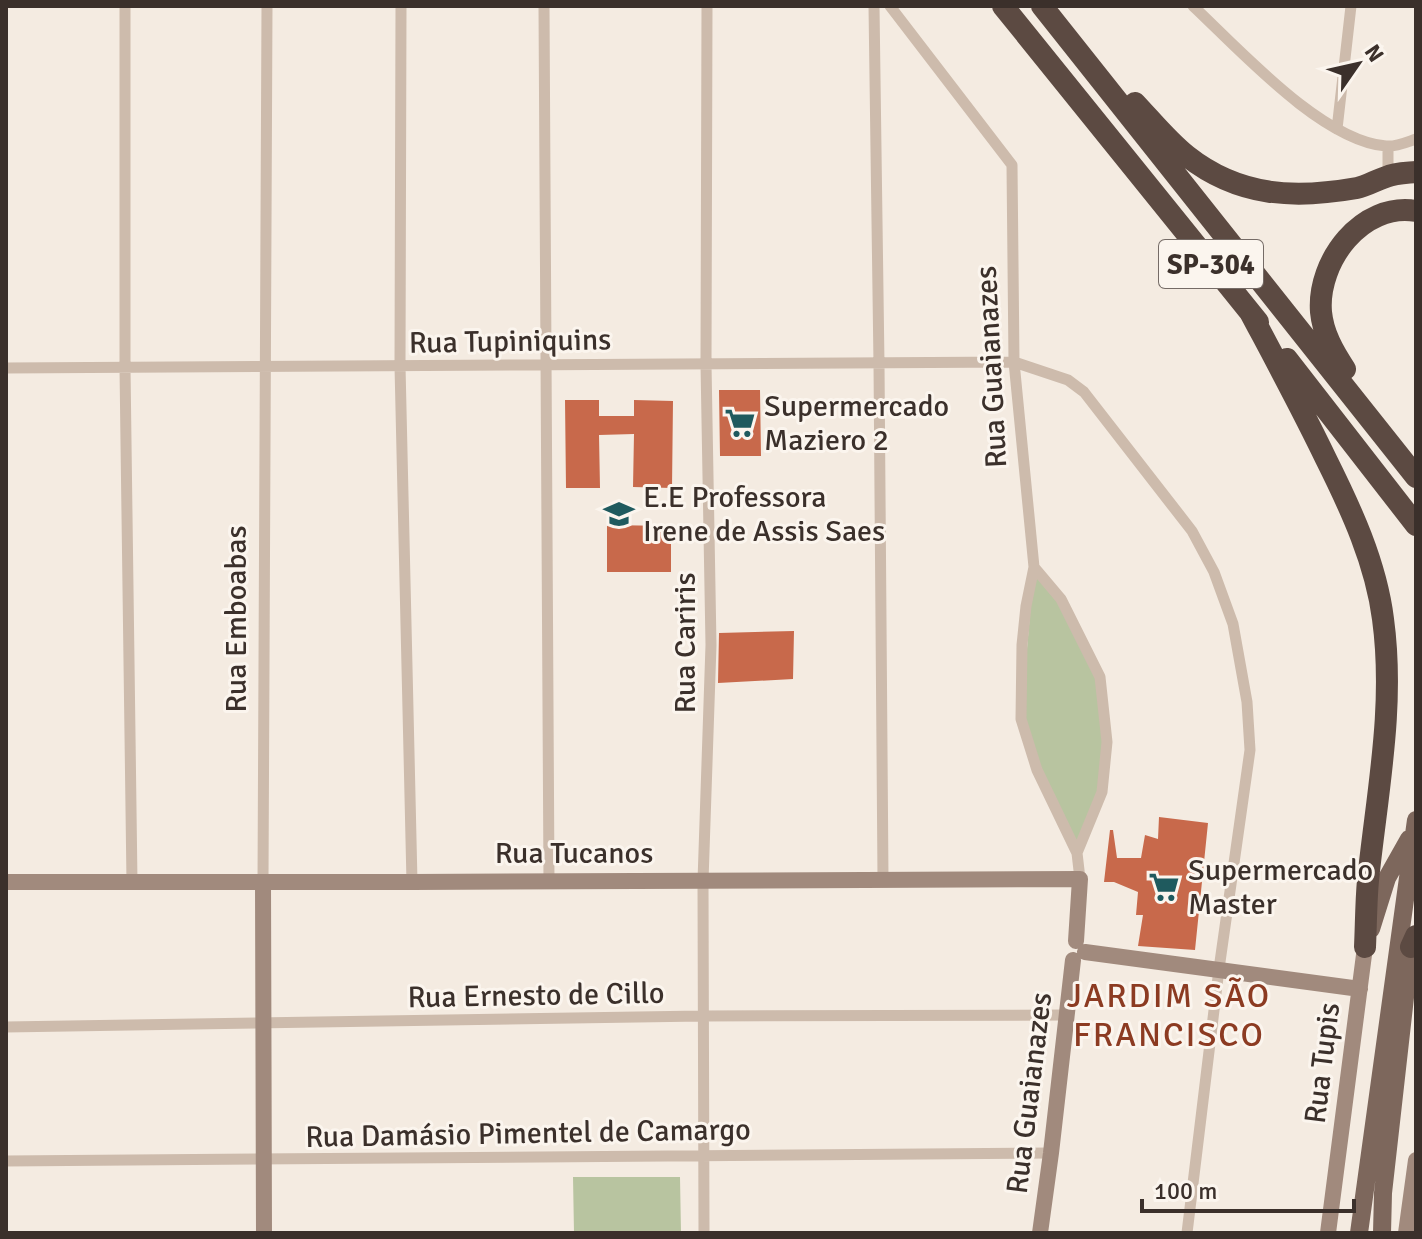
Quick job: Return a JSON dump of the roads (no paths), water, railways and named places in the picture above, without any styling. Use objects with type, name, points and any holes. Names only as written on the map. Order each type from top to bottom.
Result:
[{"type":"highway","name":"SP-304","points":[[1003,6],[1250,312],[1416,525]]},
{"type":"highway","name":"SP-304","points":[[1044,10],[1416,474]]},
{"type":"highway","points":[[1044,10],[1186,155],[1217,177],[1251,190],[1285,194],[1325,193],[1361,187],[1388,176],[1416,156]]},
{"type":"highway","points":[[1388,176],[1416,172]]},
{"type":"highway","points":[[1416,211],[1390,211],[1371,218],[1355,231],[1339,248],[1327,270],[1321,311],[1324,328],[1335,353],[1416,474]]},
{"type":"highway","points":[[1250,312],[1311,427],[1350,510],[1373,573],[1383,618],[1387,723],[1368,881],[1365,947]]},
{"type":"main road","points":[[1365,947],[1387,878],[1415,825]]},
{"type":"main road","points":[[1359,1233],[1415,825]]},
{"type":"main road","points":[[1382,1233],[1383,1193],[1416,911]]},
{"type":"street","points":[[125,6],[125,368],[132,882]]},
{"type":"street","name":"Rua Emboabas","points":[[264,1233],[267,6]]},
{"type":"street","points":[[401,6],[400,366],[412,882]]},
{"type":"street","points":[[544,6],[549,881]]},
{"type":"street","name":"Rua Cariris","points":[[704,1233],[703,881],[711,645],[706,364],[707,6]]},
{"type":"street","points":[[874,6],[883,879]]},
{"type":"street","name":"Rua Guaianazes","points":[[890,6],[1012,165],[1014,362],[1034,567],[1022,645],[1021,719],[1037,770],[1077,853],[1080,879]]},
{"type":"street","points":[[1193,6],[1304,108],[1337,129],[1366,142],[1388,147],[1416,139]]},
{"type":"street","points":[[1337,129],[1351,6]]},
{"type":"street","points":[[1388,147],[1388,176]]},
{"type":"street","name":"Rua Tupiniquins","points":[[6,368],[1014,362],[1068,380],[1084,392],[1192,531],[1214,572],[1233,624],[1247,702],[1250,750],[1219,969],[1187,1233]]},
{"type":"street","name":"Rua Guaianazes","points":[[1034,567],[1061,599],[1100,677],[1107,742],[1102,792],[1077,853]]},
{"type":"street","points":[[1080,879],[1078,951],[1360,989]]},
{"type":"street","name":"Rua Tucanos","points":[[6,882],[1080,879]]},
{"type":"street","name":"Rua Tupis","points":[[1328,1233],[1365,947]]},
{"type":"street","name":"Rua Guaianazes","points":[[1040,1233],[1078,951]]},
{"type":"street","name":"Rua Ernesto de Cillo","points":[[6,1027],[702,1016],[1067,1015]]},
{"type":"street","name":"Rua Damásio Pimentel de Camargo","points":[[6,1161],[1051,1153]]},
{"type":"street","points":[[1406,1233],[1416,1160]]},
{"type":"place","name":"Supermercado Maziero 2","points":[[740,423]]},
{"type":"place","name":"E.E Professora Irene de Assis Saes","points":[[619,514]]},
{"type":"place","name":"Supermercado Master","points":[[1164,887]]},
{"type":"district","name":"JARDIM SÃO FRANCISCO","points":[[1169,1014]]}]
